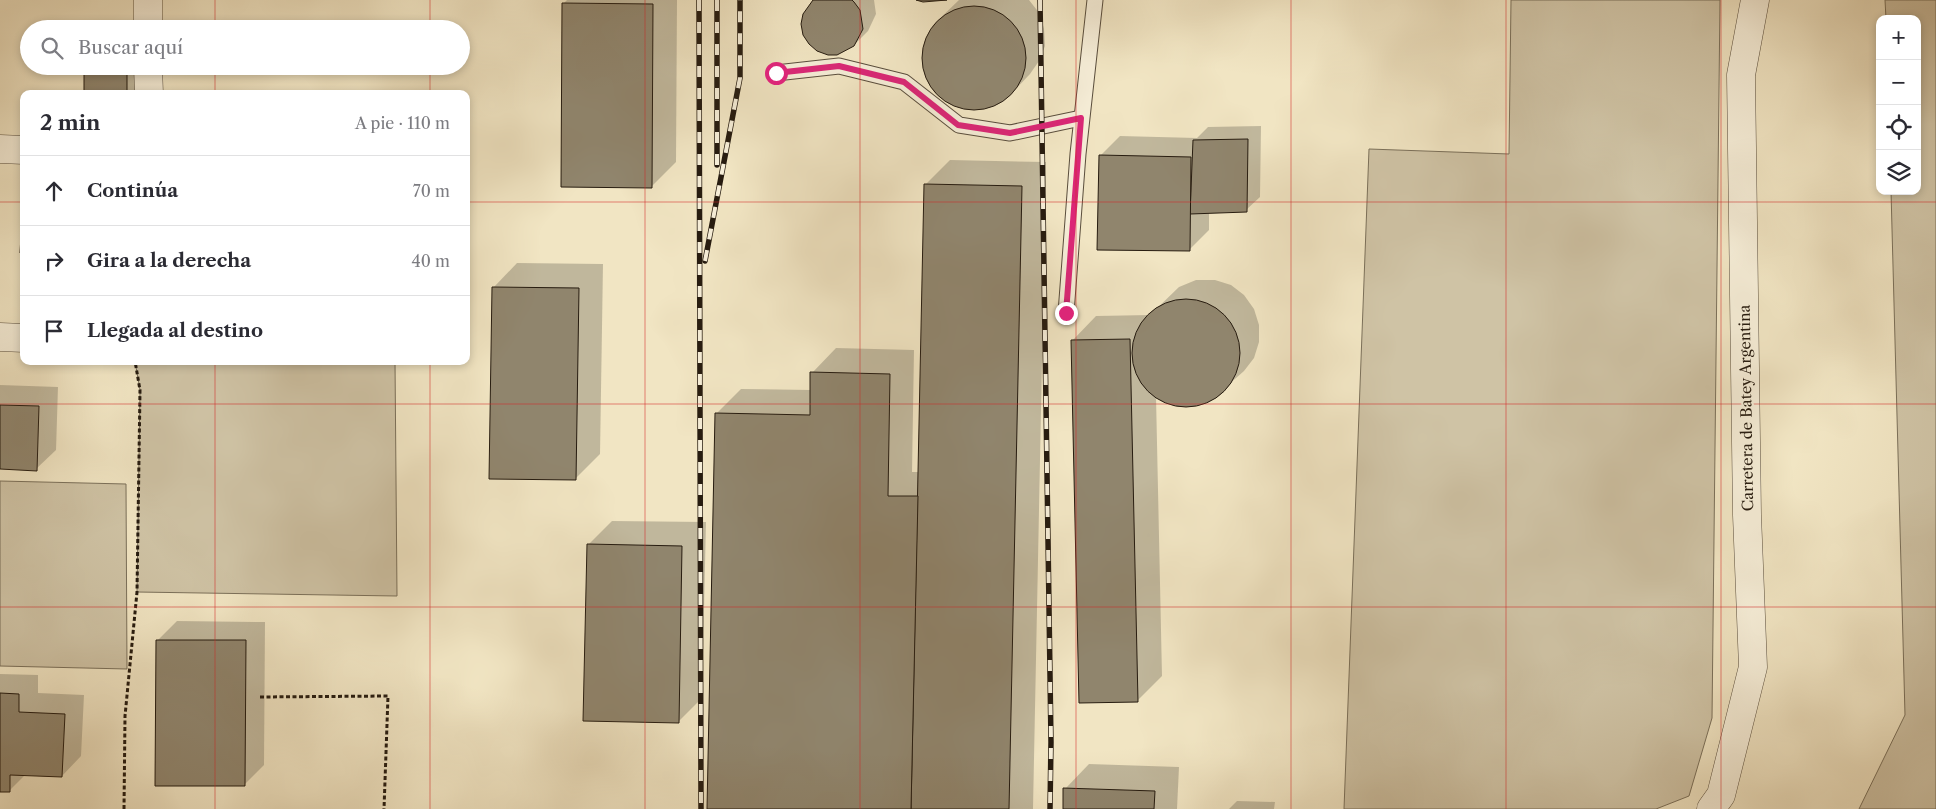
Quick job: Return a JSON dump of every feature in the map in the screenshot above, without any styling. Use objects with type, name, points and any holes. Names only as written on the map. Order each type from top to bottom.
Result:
[{"type":"street","points":[[148,0],[148,20]]},
{"type":"street","name":"Carretera de Batey Argentina","points":[[1711,809],[1722,795],[1752,667],[1747,515],[1741,75],[1755,0]]},
{"type":"street","points":[[148,75],[148,90]]},
{"type":"street","points":[[0,149],[20,150]]},
{"type":"street","points":[[0,337],[20,338]]},
{"type":"lane","points":[[1066,313],[1081,118],[1095,0]]},
{"type":"lane","points":[[776,73],[839,66],[904,82],[958,125],[1010,133],[1081,118]]},
{"type":"path","points":[[124,809],[125,716],[137,592],[140,390],[136,365]]},
{"type":"path","points":[[260,697],[388,696],[384,809]]},
{"type":"shaded area","points":[[1511,0],[1720,0],[1712,718],[1689,796],[1656,809],[1344,809],[1369,149],[1509,154]]},
{"type":"shaded area","points":[[1885,0],[1936,0],[1936,809],[1859,809],[1905,715],[1891,195],[1921,195],[1921,15],[1886,15]]},
{"type":"shaded area","points":[[136,365],[395,365],[397,596],[137,592],[140,390]]},
{"type":"shaded area","points":[[0,481],[126,484],[127,669],[0,666]]},
{"type":"building","points":[[813,0],[852,0],[854,2],[860,10],[863,29],[854,46],[837,55],[828,55],[817,51],[809,44],[803,35],[801,24],[803,14]]},
{"type":"building","points":[[916,0],[947,0],[923,2]]},
{"type":"building","points":[[562,3],[653,4],[652,188],[561,187]]},
{"type":"building","points":[[974,6],[994,10],[1003,14],[1011,21],[1018,29],[1022,38],[1026,58],[1022,78],[1018,87],[1011,95],[1003,102],[994,106],[974,110],[954,106],[945,102],[937,95],[930,87],[926,78],[922,58],[926,38],[930,29],[937,21],[945,14],[954,10]]},
{"type":"building","points":[[84,75],[127,75],[127,90],[84,90]]},
{"type":"building","points":[[1248,139],[1247,212],[1190,214],[1193,140]]},
{"type":"building","points":[[1099,155],[1191,157],[1190,251],[1097,250]]},
{"type":"building","points":[[924,184],[1022,186],[1009,809],[911,809]]},
{"type":"building","points":[[492,287],[579,288],[576,480],[489,479]]},
{"type":"building","points":[[1186,299],[1207,303],[1224,315],[1236,332],[1240,353],[1236,374],[1224,391],[1207,403],[1186,407],[1165,403],[1148,391],[1136,374],[1132,353],[1136,332],[1148,315],[1165,303]]},
{"type":"building","points":[[1130,339],[1138,702],[1079,703],[1071,340]]},
{"type":"building","points":[[810,372],[890,374],[888,496],[918,496],[911,809],[707,809],[715,413],[810,415]]},
{"type":"building","points":[[0,405],[39,406],[37,471],[0,469]]},
{"type":"building","points":[[587,544],[682,546],[679,723],[583,721]]},
{"type":"building","points":[[156,640],[246,640],[245,786],[155,786]]},
{"type":"building","points":[[0,693],[19,694],[19,712],[65,714],[62,777],[10,775],[10,792],[0,792]]},
{"type":"building","points":[[1063,788],[1155,791],[1154,809],[1063,809]]},
{"type":"railway","points":[[699,0],[701,809]]},
{"type":"railway","points":[[717,0],[717,165]]},
{"type":"railway","points":[[705,261],[740,78],[740,0]]},
{"type":"railway","points":[[1040,0],[1051,742],[1050,809]]},
{"type":"route","points":[[776,73],[839,66],[904,82],[958,125],[1010,133],[1081,118],[1066,313]]}]
